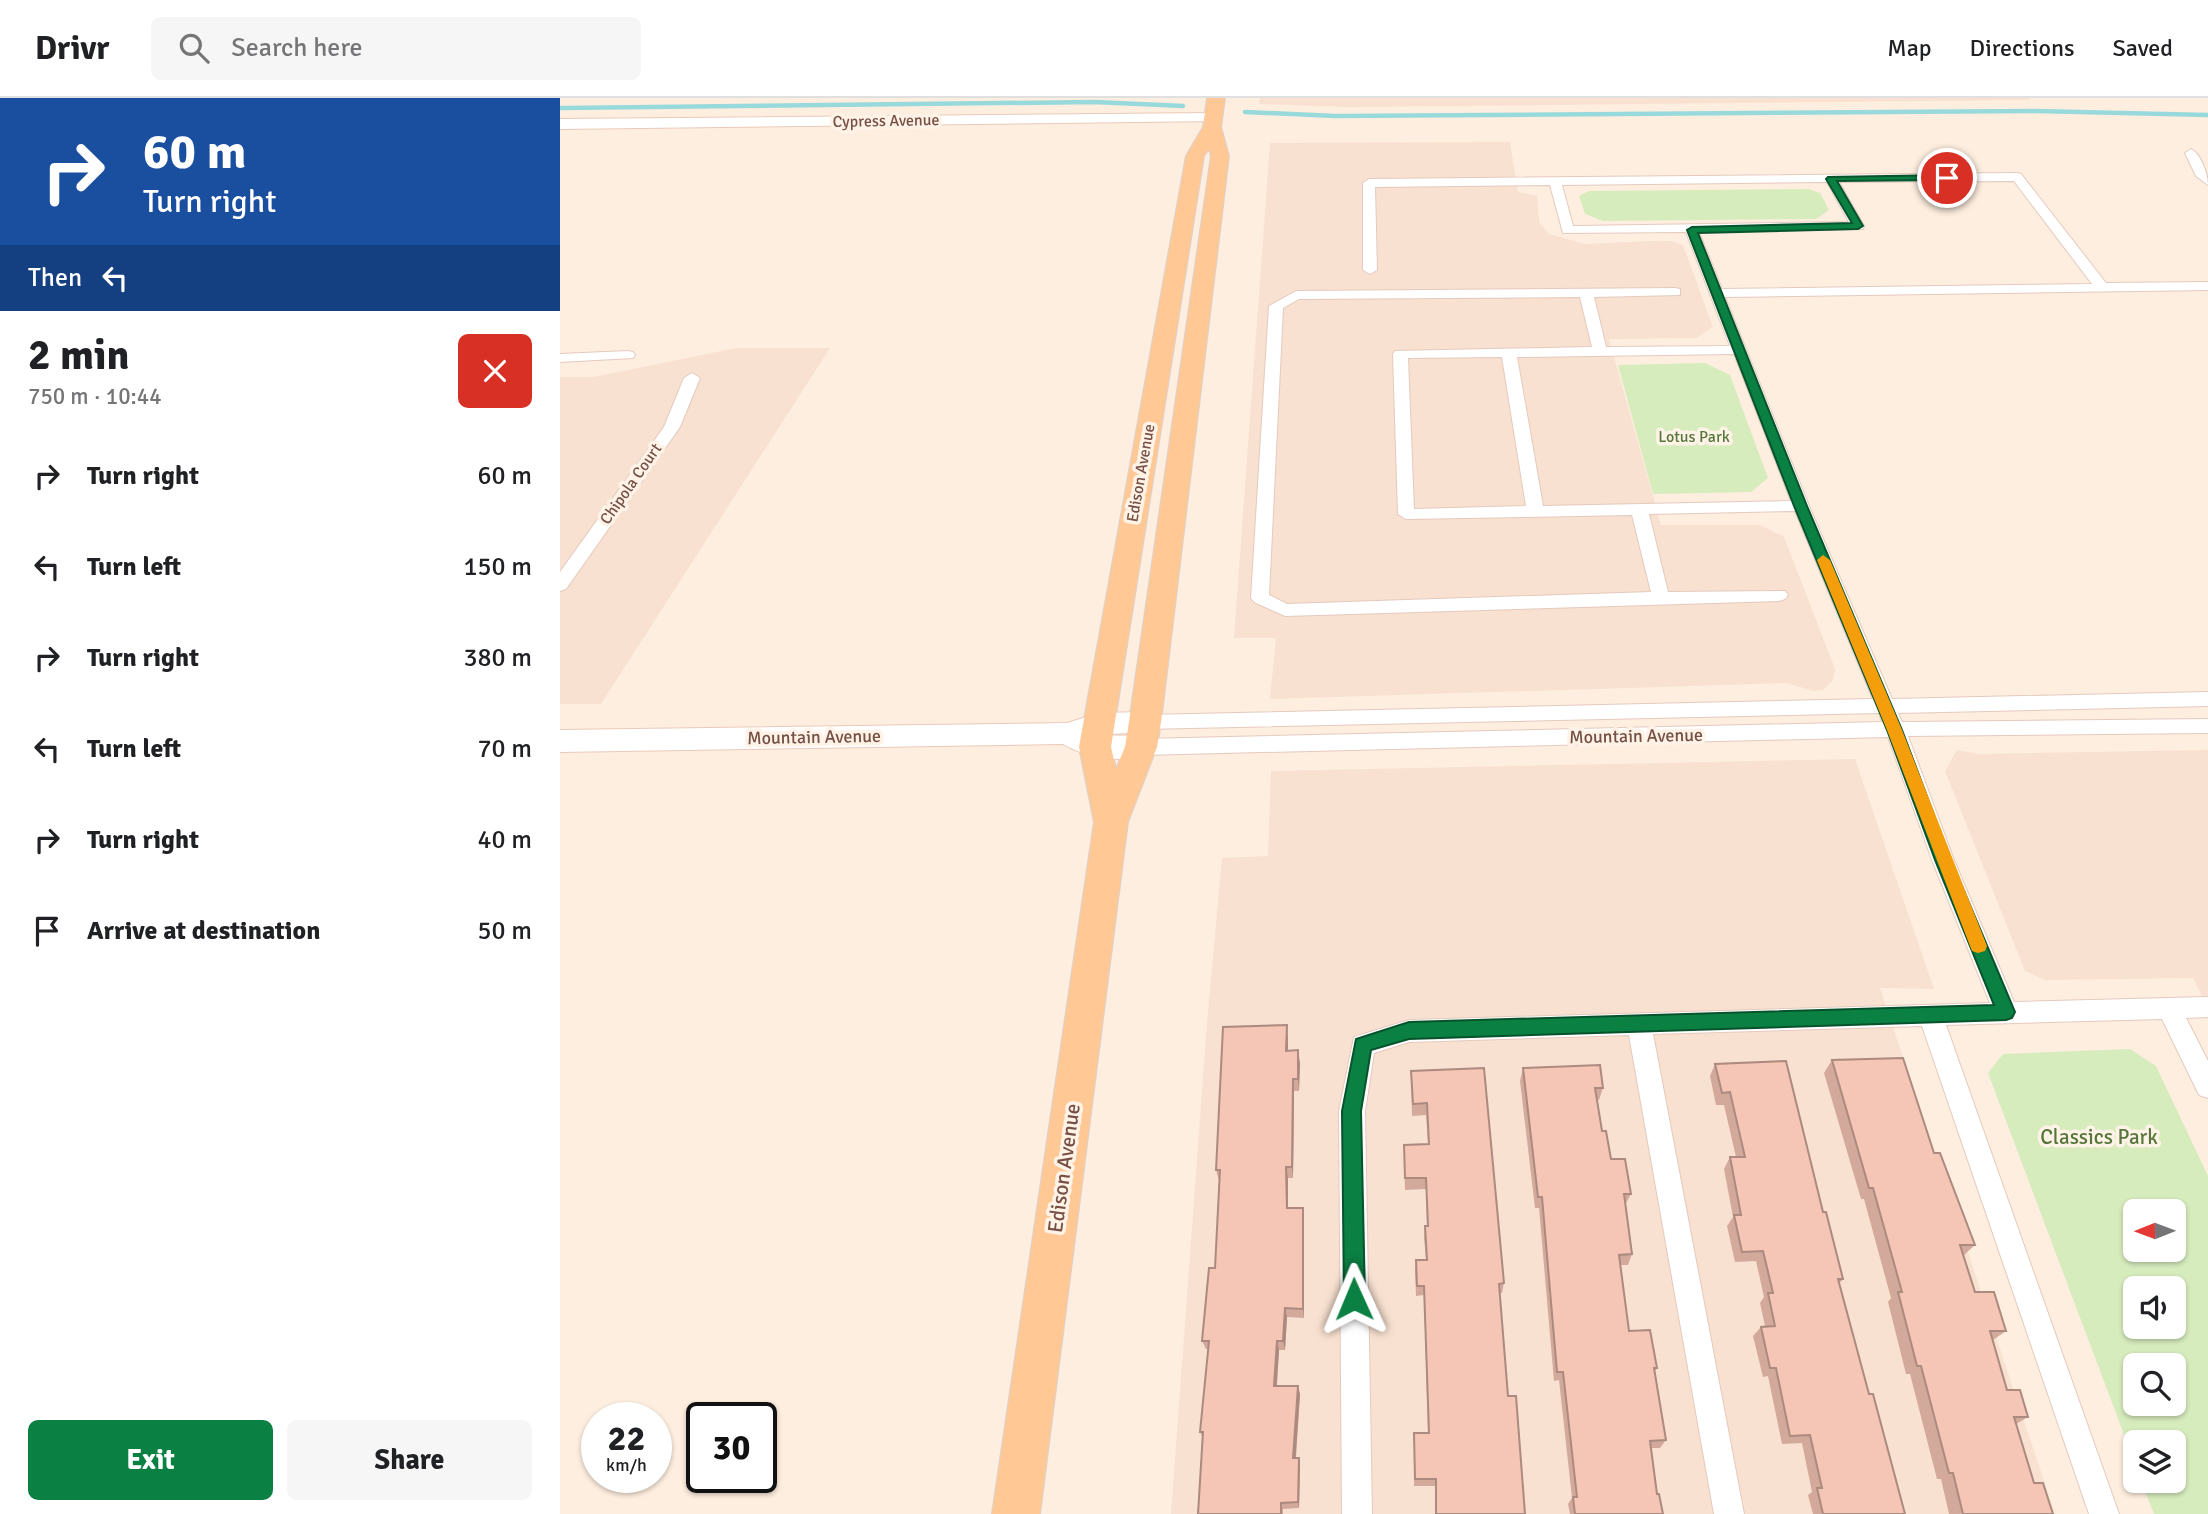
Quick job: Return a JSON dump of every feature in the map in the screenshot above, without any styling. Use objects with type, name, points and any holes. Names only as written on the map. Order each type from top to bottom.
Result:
[{"type":"main road","name":"Edison Avenue","points":[[1111,822],[1087,734],[1195,156],[1212,122],[1216,98]]},
{"type":"main road","name":"Edison Avenue","points":[[1016,1514],[1111,822],[1143,735],[1220,156],[1212,122]]},
{"type":"street","name":"Cypress Avenue","points":[[560,124],[1212,122]]},
{"type":"street","points":[[2191,152],[2200,173],[2208,181]]},
{"type":"street","points":[[1370,270],[1368,183],[2017,177],[2103,288]]},
{"type":"street","points":[[1555,181],[1568,230],[1858,226],[1831,179]]},
{"type":"street","points":[[1692,230],[1801,506],[1885,705],[1943,860],[2006,1012]]},
{"type":"street","points":[[1717,293],[2208,286]]},
{"type":"street","points":[[1675,292],[1296,295],[1276,306],[1260,598],[1285,610],[1779,595]]},
{"type":"street","points":[[1586,293],[1600,351]]},
{"type":"street","points":[[1739,350],[1400,354],[1406,514],[1801,506]]},
{"type":"street","points":[[1509,352],[1535,511]]},
{"type":"street","points":[[560,358],[628,355]]},
{"type":"street","name":"Chipola Court","points":[[560,585],[672,427],[692,378]]},
{"type":"street","points":[[1639,510],[1661,598]]},
{"type":"street","name":"Mountain Avenue","points":[[1143,735],[1885,705],[2208,699]]},
{"type":"street","name":"Mountain Avenue","points":[[560,741],[1087,734],[2208,726]]},
{"type":"street","points":[[1357,1514],[1352,1111],[1363,1045],[1409,1031],[2208,1007]]},
{"type":"street","points":[[2169,1008],[2208,1087]]},
{"type":"street","points":[[1931,1016],[2104,1514]]},
{"type":"street","points":[[1639,1025],[1728,1514]]},
{"type":"shaded area","points":[[1260,98],[2030,100],[1351,107],[1259,104]]},
{"type":"shaded area","points":[[1510,142],[1518,192],[1537,196],[1539,222],[1549,234],[1585,244],[1671,241],[1683,245],[1713,327],[1696,338],[1609,339],[1661,525],[1760,525],[1784,537],[1835,669],[1833,680],[1823,690],[1813,691],[1787,683],[1270,699],[1276,638],[1234,638],[1270,143]]},
{"type":"shaded area","points":[[736,348],[830,348],[601,704],[560,704],[560,377],[594,377]]},
{"type":"shaded area","points":[[1957,750],[1979,754],[2208,750],[2208,1008],[2193,978],[2045,980],[2025,971],[1945,771]]},
{"type":"shaded area","points":[[1855,759],[1934,989],[1880,988],[2055,1514],[1171,1514],[1207,1023],[1222,858],[1268,856],[1271,771]]},
{"type":"green space","points":[[1808,189],[1820,193],[1829,210],[1816,219],[1603,221],[1585,214],[1579,196],[1589,191]]},
{"type":"green space","name":"Lotus Park","points":[[1705,363],[1730,375],[1768,478],[1751,492],[1653,494],[1618,365]]},
{"type":"green space","name":"Classics Park","points":[[2130,1049],[2156,1066],[2208,1176],[2208,1514],[2154,1514],[2146,1493],[2186,1493],[2186,1430],[2123,1432],[1988,1073],[2003,1054]]},
{"type":"building","points":[[1287,1025],[1286,1051],[1298,1050],[1298,1079],[1293,1079],[1292,1167],[1286,1167],[1287,1208],[1303,1208],[1303,1309],[1285,1308],[1283,1341],[1277,1341],[1274,1386],[1298,1386],[1293,1458],[1299,1458],[1298,1502],[1281,1503],[1281,1514],[1198,1514],[1203,1432],[1200,1432],[1209,1341],[1202,1341],[1209,1268],[1215,1268],[1220,1170],[1216,1170],[1223,1027]]},
{"type":"building","points":[[1903,1058],[1934,1153],[1940,1153],[1975,1245],[1960,1245],[1975,1292],[1994,1292],[2006,1331],[1990,1331],[2007,1390],[2020,1390],[2028,1417],[2014,1417],[2034,1483],[2043,1483],[2053,1514],[1963,1514],[1953,1473],[1949,1473],[1921,1366],[1917,1366],[1898,1292],[1902,1292],[1873,1188],[1869,1188],[1832,1060]]},
{"type":"building","points":[[1786,1061],[1823,1212],[1826,1212],[1843,1279],[1838,1279],[1869,1394],[1873,1394],[1905,1514],[1823,1514],[1817,1488],[1822,1488],[1810,1435],[1790,1436],[1776,1368],[1770,1368],[1761,1327],[1775,1326],[1768,1293],[1773,1293],[1763,1251],[1742,1252],[1734,1215],[1741,1215],[1730,1157],[1745,1157],[1730,1092],[1722,1093],[1715,1064]]},
{"type":"building","points":[[1600,1065],[1603,1088],[1595,1088],[1602,1131],[1606,1131],[1611,1159],[1625,1159],[1631,1194],[1624,1194],[1632,1254],[1619,1255],[1629,1331],[1650,1330],[1657,1368],[1654,1368],[1666,1440],[1650,1441],[1657,1494],[1663,1514],[1575,1514],[1573,1497],[1577,1497],[1563,1372],[1557,1372],[1542,1197],[1538,1197],[1523,1068]]},
{"type":"building","points":[[1484,1068],[1504,1283],[1499,1284],[1508,1396],[1516,1396],[1525,1514],[1436,1514],[1436,1479],[1415,1479],[1414,1433],[1429,1433],[1424,1286],[1417,1286],[1416,1260],[1427,1260],[1425,1226],[1428,1226],[1426,1178],[1405,1178],[1404,1145],[1429,1144],[1427,1103],[1413,1104],[1411,1071]]},
{"type":"waterway","points":[[560,108],[1095,102],[1183,106]]},
{"type":"waterway","points":[[1245,112],[1335,116],[2036,111],[2208,115]]},
{"type":"slow traffic","points":[[1823,560],[1895,730],[1978,946]]},
{"type":"route","points":[[1354,1299],[1352,1111],[1363,1045],[1409,1031],[2006,1012],[1692,230],[1858,226],[1831,179],[1947,178]]}]
